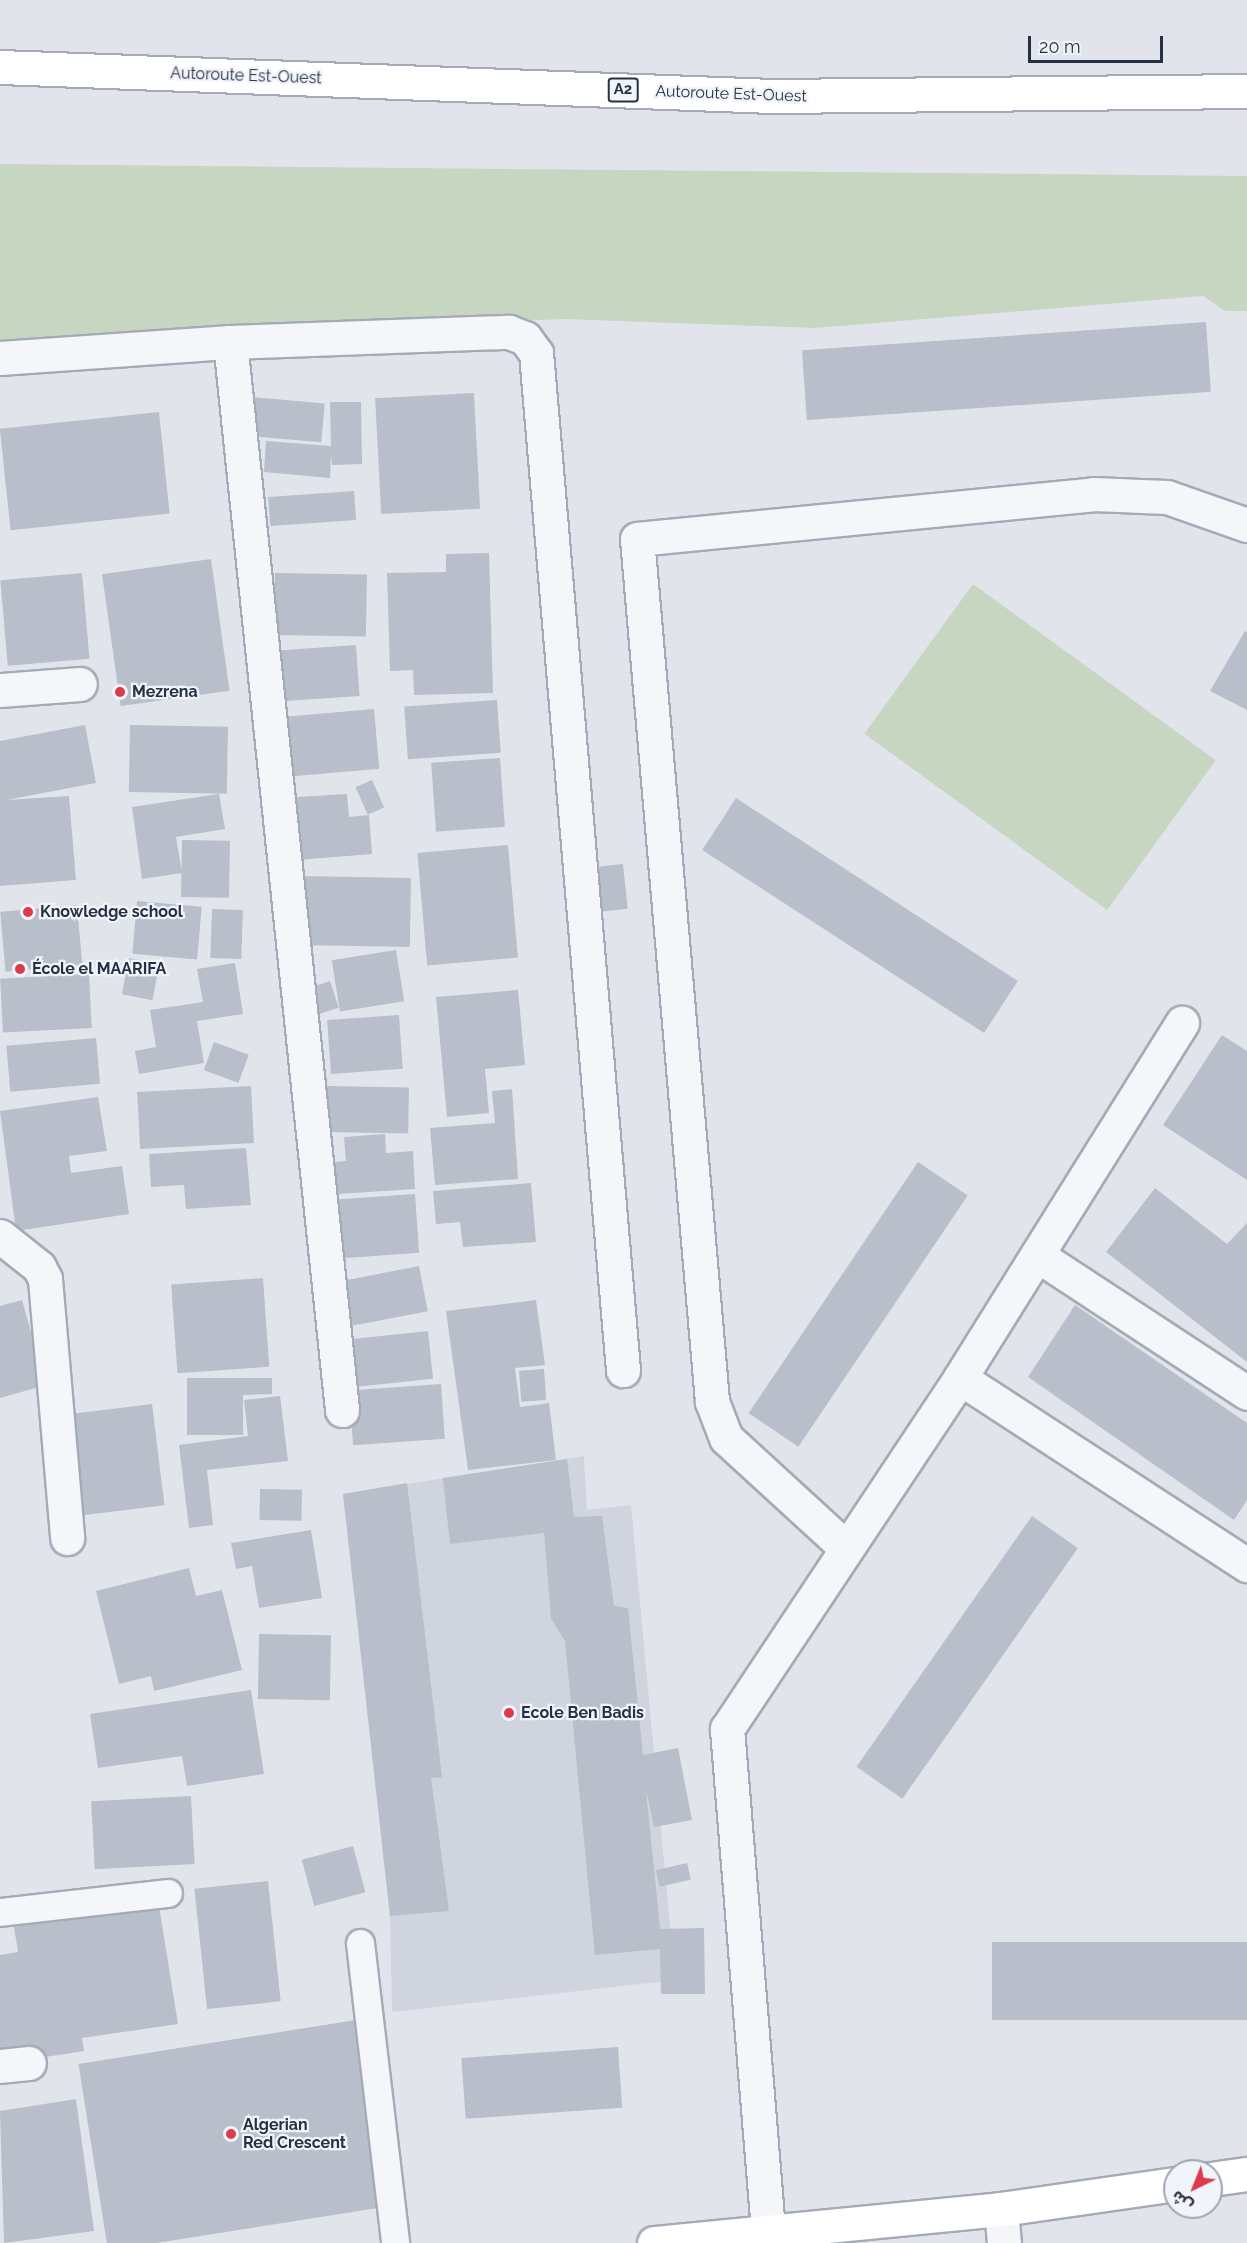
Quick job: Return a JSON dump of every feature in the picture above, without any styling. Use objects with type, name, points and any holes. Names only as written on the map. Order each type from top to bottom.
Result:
[{"type":"main road","name":"Autoroute Est-Ouest","points":[[0,67],[774,96],[1247,91]]},
{"type":"main road","points":[[1223,2177],[1247,2174]]},
{"type":"main road","points":[[654,2243],[695,2241],[768,2230],[1001,2209],[1163,2186]]},
{"type":"street","points":[[0,358],[230,342],[509,332],[525,338],[536,353],[623,1370]]},
{"type":"street","points":[[230,342],[342,1410]]},
{"type":"street","points":[[845,1547],[726,1438],[712,1401],[637,539],[1093,494],[1167,497],[1247,525]]},
{"type":"street","points":[[0,690],[80,684]]},
{"type":"street","points":[[768,2230],[727,1729],[845,1547],[960,1378],[1182,1023]]},
{"type":"street","points":[[0,1236],[39,1267],[45,1279],[67,1538]]},
{"type":"street","points":[[1037,1255],[1247,1393]]},
{"type":"street","points":[[960,1378],[1247,1565]]},
{"type":"street","points":[[1001,2209],[1004,2243]]},
{"type":"lane","points":[[0,1912],[168,1893]]},
{"type":"lane","points":[[360,1943],[395,2243]]},
{"type":"shaded area","name":"Ecole Ben Badis","points":[[584,1456],[587,1510],[631,1505],[675,1980],[392,2012],[390,1916],[343,1494]]},
{"type":"green space","points":[[0,164],[1247,176],[1247,311],[1225,311],[1203,296],[815,328],[564,319],[0,342]]},
{"type":"green space","points":[[973,584],[1216,760],[1107,910],[864,734]]},
{"type":"building","points":[[1206,322],[1211,392],[807,420],[802,350]]},
{"type":"building","points":[[474,393],[480,509],[381,514],[375,398]]},
{"type":"building","points":[[251,397],[325,403],[321,442],[248,436]]},
{"type":"building","points":[[330,402],[361,402],[362,464],[332,465],[331,456],[330,478],[264,472],[266,441],[331,446]]},
{"type":"building","points":[[159,412],[170,513],[11,530],[0,429]]},
{"type":"building","points":[[354,491],[356,520],[270,526],[268,497]]},
{"type":"building","points":[[489,553],[493,693],[414,695],[413,670],[390,671],[387,573],[446,572],[446,554]]},
{"type":"building","points":[[211,559],[230,691],[121,706],[102,574]]},
{"type":"building","points":[[82,573],[89,659],[8,666],[0,580]]},
{"type":"building","points":[[275,573],[367,575],[366,637],[274,635]]},
{"type":"building","points":[[1245,631],[1247,632],[1247,710],[1210,691]]},
{"type":"building","points":[[356,645],[360,696],[278,702],[274,651]]},
{"type":"building","points":[[497,700],[501,753],[408,759],[404,706]]},
{"type":"building","points":[[374,709],[379,769],[279,778],[273,718]]},
{"type":"building","points":[[85,725],[96,783],[6,800],[69,796],[76,880],[0,886],[0,741]]},
{"type":"building","points":[[130,725],[228,727],[227,794],[129,792]]},
{"type":"building","points":[[500,758],[505,827],[436,832],[431,763]]},
{"type":"building","points":[[372,780],[384,807],[368,815],[356,787]]},
{"type":"building","points":[[219,794],[225,829],[176,837],[182,873],[142,879],[132,807]]},
{"type":"building","points":[[347,794],[349,817],[369,815],[372,854],[285,861],[281,798]]},
{"type":"building","points":[[736,798],[1018,981],[984,1033],[702,850]]},
{"type":"building","points":[[182,840],[230,841],[229,898],[181,897]]},
{"type":"building","points":[[508,845],[518,958],[427,966],[417,853]]},
{"type":"building","points":[[623,864],[628,909],[593,912],[588,868]]},
{"type":"building","points":[[301,876],[411,878],[410,947],[300,945]]},
{"type":"building","points":[[137,901],[202,907],[197,959],[132,954]]},
{"type":"building","points":[[77,905],[82,965],[6,971],[0,912]]},
{"type":"building","points":[[212,909],[243,910],[241,959],[210,958]]},
{"type":"building","points":[[396,950],[404,1001],[340,1012],[332,960]]},
{"type":"building","points":[[129,958],[159,964],[152,1000],[122,994]]},
{"type":"building","points":[[235,963],[243,1014],[197,1021],[204,1063],[139,1074],[135,1051],[156,1047],[150,1010],[203,1002],[197,969]]},
{"type":"building","points":[[89,974],[92,1028],[3,1033],[0,979]]},
{"type":"building","points":[[330,981],[339,1008],[316,1015],[307,988]]},
{"type":"building","points":[[518,990],[525,1065],[485,1069],[489,1113],[447,1117],[436,997]]},
{"type":"building","points":[[399,1015],[403,1069],[331,1074],[327,1020]]},
{"type":"building","points":[[1222,1035],[1247,1051],[1247,1180],[1163,1125]]},
{"type":"building","points":[[96,1038],[100,1084],[10,1092],[6,1046]]},
{"type":"building","points":[[214,1042],[249,1055],[239,1083],[204,1070]]},
{"type":"building","points":[[251,1086],[254,1143],[140,1149],[137,1092]]},
{"type":"building","points":[[327,1086],[409,1087],[408,1133],[326,1132]]},
{"type":"building","points":[[512,1089],[518,1179],[435,1185],[430,1128],[495,1123],[492,1091]]},
{"type":"building","points":[[98,1097],[107,1151],[69,1156],[71,1173],[122,1166],[129,1214],[16,1231],[0,1111]]},
{"type":"building","points":[[385,1134],[386,1153],[413,1151],[415,1189],[322,1195],[320,1163],[346,1161],[344,1137]]},
{"type":"building","points":[[246,1148],[251,1205],[186,1209],[184,1185],[151,1187],[149,1154]]},
{"type":"building","points":[[918,1162],[968,1196],[798,1447],[749,1413]]},
{"type":"building","points":[[531,1183],[536,1242],[463,1247],[460,1222],[436,1224],[433,1191]]},
{"type":"building","points":[[1155,1188],[1227,1244],[1247,1223],[1247,1362],[1106,1252]]},
{"type":"building","points":[[415,1194],[419,1253],[329,1259],[325,1200]]},
{"type":"building","points":[[419,1266],[428,1311],[348,1327],[339,1281]]},
{"type":"building","points":[[263,1278],[269,1367],[177,1373],[171,1284]]},
{"type":"building","points":[[22,1300],[46,1385],[0,1398],[0,1306]]},
{"type":"building","points":[[536,1300],[545,1365],[515,1368],[520,1407],[549,1403],[556,1460],[468,1470],[446,1311]]},
{"type":"building","points":[[1075,1305],[1247,1423],[1247,1500],[1234,1520],[1028,1377]]},
{"type":"building","points":[[428,1331],[433,1379],[357,1387],[352,1339]]},
{"type":"building","points":[[544,1369],[546,1400],[521,1402],[519,1371]]},
{"type":"building","points":[[187,1378],[272,1378],[272,1394],[243,1395],[243,1435],[187,1435]]},
{"type":"building","points":[[441,1384],[445,1439],[353,1445],[349,1390]]},
{"type":"building","points":[[280,1396],[288,1461],[207,1470],[213,1525],[189,1528],[179,1445],[248,1436],[244,1400]]},
{"type":"building","points":[[152,1404],[164,1505],[81,1515],[69,1414]]},
{"type":"building","points":[[567,1459],[574,1517],[602,1516],[614,1606],[628,1608],[643,1755],[678,1748],[692,1820],[654,1827],[646,1790],[660,1929],[704,1928],[705,1994],[661,1994],[660,1949],[595,1955],[565,1641],[551,1618],[544,1533],[450,1544],[443,1478]]},
{"type":"building","points":[[407,1483],[442,1777],[431,1778],[449,1911],[390,1916],[343,1494]]},
{"type":"building","points":[[260,1489],[302,1490],[301,1521],[259,1520]]},
{"type":"building","points":[[1032,1516],[1078,1548],[902,1799],[856,1767]]},
{"type":"building","points":[[311,1530],[322,1598],[259,1608],[252,1566],[236,1569],[231,1543]]},
{"type":"building","points":[[189,1568],[196,1596],[222,1590],[242,1670],[154,1691],[151,1676],[119,1684],[96,1591]]},
{"type":"building","points":[[259,1634],[331,1635],[330,1700],[258,1699]]},
{"type":"building","points":[[251,1690],[264,1774],[187,1786],[182,1756],[98,1768],[90,1714]]},
{"type":"building","points":[[191,1796],[195,1864],[95,1869],[91,1801]]},
{"type":"building","points":[[353,1846],[365,1892],[314,1906],[302,1860]]},
{"type":"building","points":[[687,1863],[691,1880],[660,1887],[656,1870]]},
{"type":"building","points":[[268,1881],[281,2001],[207,2009],[194,1889]]},
{"type":"building","points":[[159,1906],[178,2024],[82,2038],[84,2051],[0,2064],[0,1955],[18,1952],[14,1927]]},
{"type":"building","points":[[992,1942],[1247,1942],[1247,2020],[992,2020]]},
{"type":"building","name":"Algerian Red Crescent","points":[[356,2020],[386,2207],[156,2243],[107,2243],[78,2064]]},
{"type":"building","points":[[618,2047],[622,2108],[466,2119],[461,2058]]},
{"type":"building","points":[[76,2099],[94,2231],[4,2243],[0,2111]]},
{"type":"place","name":"Mezrena","points":[[120,692]]},
{"type":"place","name":"Knowledge school","points":[[28,912]]},
{"type":"place","name":"École el MAARIFA","points":[[20,969]]},
{"type":"place","name":"Ecole Ben Badis","points":[[509,1713]]},
{"type":"place","name":"Algerian Red Crescent","points":[[231,2134]]}]
